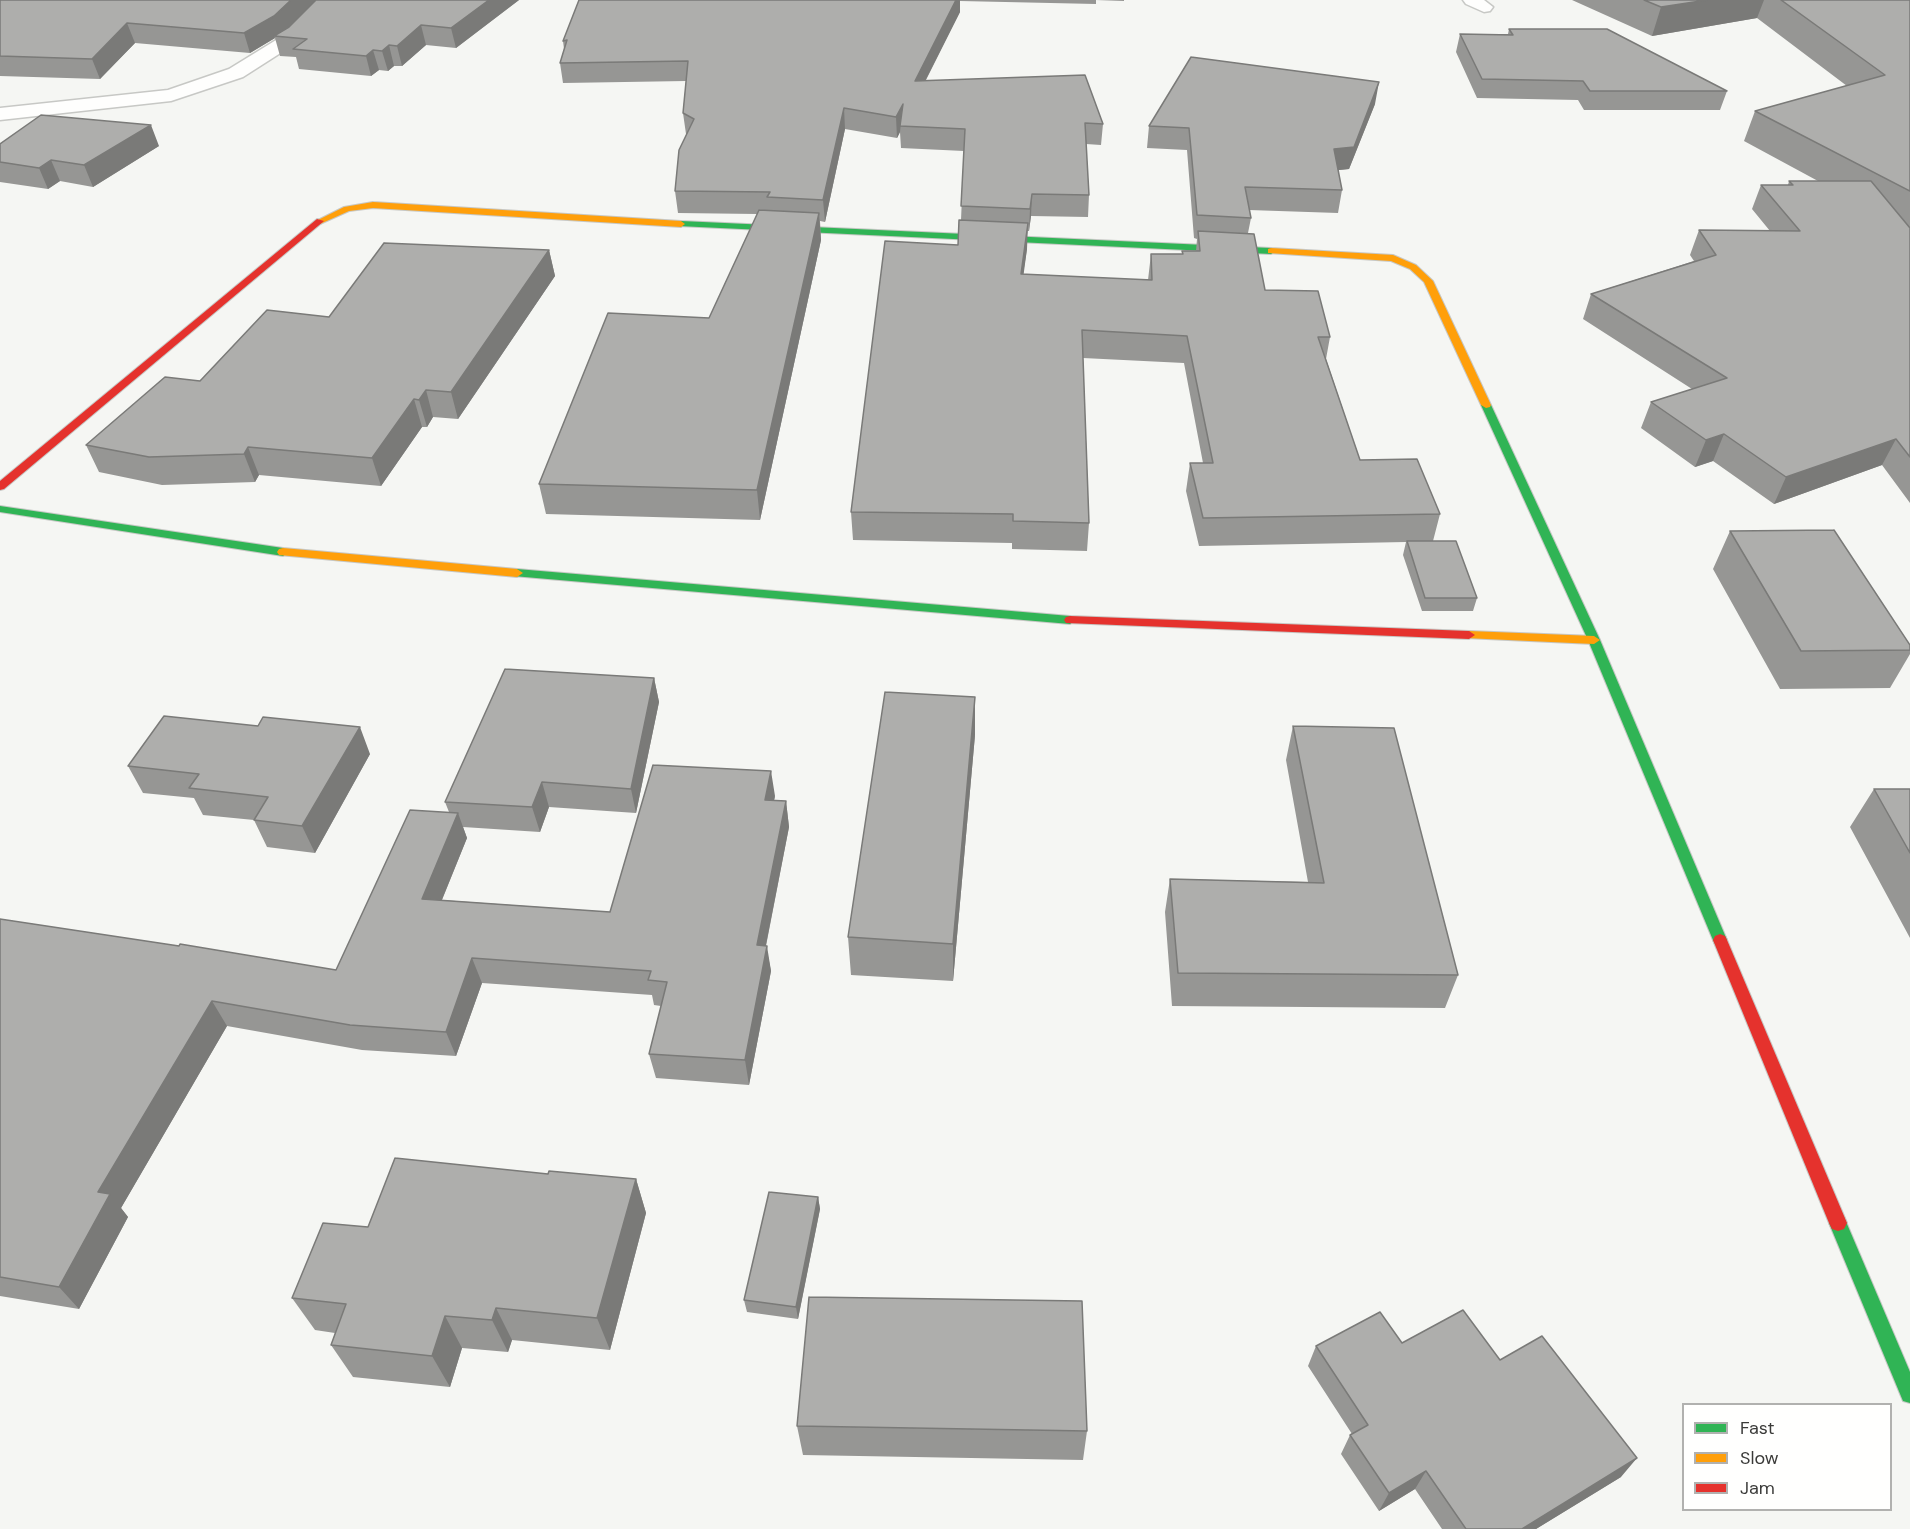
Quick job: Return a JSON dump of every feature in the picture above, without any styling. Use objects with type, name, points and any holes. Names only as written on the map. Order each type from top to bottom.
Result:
[{"type":"street","points":[[0,114],[171,95],[225,77],[236,73],[287,41],[330,0]]},
{"type":"street","points":[[0,487],[324,218],[347,210],[373,206],[397,206],[610,221],[1393,258],[1413,267],[1428,281],[1594,640],[1910,1394]]},
{"type":"street","points":[[0,509],[285,552],[1038,619],[1594,640]]},
{"type":"building","points":[[0,0],[291,0],[274,16],[244,33],[127,23],[92,59],[0,56]]},
{"type":"building","points":[[316,0],[489,0],[451,28],[421,25],[397,46],[389,45],[382,51],[373,50],[366,56],[293,49],[307,39],[274,36],[289,27]]},
{"type":"building","points":[[579,0],[956,0],[915,81],[1085,75],[1103,124],[1085,123],[1089,195],[1032,194],[1030,209],[961,206],[965,129],[900,126],[903,104],[896,117],[844,108],[823,200],[767,197],[770,192],[675,191],[679,150],[694,119],[683,113],[688,61],[560,63],[567,40],[563,41]]},
{"type":"building","points":[[1644,0],[1707,0],[1661,7]]},
{"type":"building","points":[[1781,0],[1910,0],[1910,191],[1755,111],[1885,75]]},
{"type":"building","points":[[1509,29],[1607,29],[1727,91],[1590,91],[1583,81],[1482,79],[1460,34],[1513,35]]},
{"type":"building","points":[[1191,57],[1379,82],[1354,147],[1334,149],[1342,190],[1245,187],[1251,218],[1197,215],[1189,128],[1149,126]]},
{"type":"building","points":[[41,115],[151,125],[84,165],[51,160],[39,168],[0,162],[0,144]]},
{"type":"building","points":[[1789,181],[1871,181],[1910,228],[1910,457],[1896,439],[1786,477],[1724,434],[1706,440],[1651,402],[1727,378],[1591,294],[1716,255],[1699,230],[1800,231],[1761,185],[1793,185]]},
{"type":"building","points":[[759,210],[819,213],[757,490],[539,484],[608,313],[709,318]]},
{"type":"building","points":[[959,220],[1028,223],[1021,274],[1152,280],[1151,254],[1183,254],[1182,251],[1200,251],[1198,231],[1254,234],[1265,290],[1318,291],[1330,337],[1318,337],[1360,460],[1417,459],[1440,514],[1203,518],[1190,463],[1213,463],[1187,336],[1082,330],[1089,523],[1013,521],[1013,514],[851,512],[885,241],[958,245]]},
{"type":"building","points":[[384,243],[549,250],[451,392],[426,390],[419,400],[414,399],[372,458],[248,447],[244,454],[149,457],[86,445],[165,377],[200,381],[267,310],[329,317]]},
{"type":"building","points":[[1834,530],[1910,645],[1910,650],[1801,651],[1730,531]]},
{"type":"building","points":[[1407,541],[1456,541],[1477,598],[1425,598]]},
{"type":"building","points":[[505,669],[654,678],[631,789],[542,782],[532,807],[445,802]]},
{"type":"building","points":[[885,692],[975,697],[953,944],[848,937]]},
{"type":"building","points":[[164,716],[258,726],[263,717],[360,727],[302,826],[254,820],[268,797],[189,788],[199,774],[128,766]]},
{"type":"building","points":[[1293,726],[1394,728],[1458,975],[1178,973],[1170,879],[1324,883]]},
{"type":"building","points":[[653,765],[771,771],[765,800],[786,801],[757,945],[767,946],[745,1060],[649,1054],[667,982],[648,980],[651,971],[472,958],[446,1032],[350,1025],[212,1001],[98,1192],[110,1194],[59,1287],[0,1277],[0,919],[179,946],[180,944],[336,970],[410,810],[458,813],[422,899],[610,912]]},
{"type":"building","points":[[1874,789],[1910,789],[1910,853]]},
{"type":"building","points":[[395,1158],[548,1174],[549,1171],[636,1179],[597,1318],[496,1308],[492,1320],[445,1316],[432,1356],[331,1345],[346,1304],[292,1298],[323,1223],[368,1227]]},
{"type":"building","points":[[769,1192],[818,1197],[796,1307],[744,1300]]},
{"type":"building","points":[[809,1297],[1082,1301],[1087,1431],[797,1426]]},
{"type":"building","points":[[1463,1310],[1500,1360],[1542,1336],[1637,1458],[1522,1529],[1466,1529],[1426,1471],[1389,1493],[1350,1435],[1368,1425],[1316,1346],[1380,1312],[1402,1343]]},
{"type":"traffic: fast","points":[[681,224],[1271,251]]},
{"type":"traffic: fast","points":[[1486,405],[1594,640],[1720,940]]},
{"type":"traffic: fast","points":[[0,509],[283,552]]},
{"type":"traffic: fast","points":[[517,573],[1070,620]]},
{"type":"traffic: fast","points":[[1838,1223],[1910,1394]]},
{"type":"traffic: slow","points":[[320,221],[347,209],[373,205],[681,224]]},
{"type":"traffic: slow","points":[[1271,251],[1393,258],[1413,267],[1428,281],[1486,405]]},
{"type":"traffic: slow","points":[[283,552],[517,573]]},
{"type":"traffic: slow","points":[[1469,635],[1594,640]]},
{"type":"traffic: jam","points":[[0,487],[320,221]]},
{"type":"traffic: jam","points":[[1070,620],[1469,635]]},
{"type":"traffic: jam","points":[[1720,940],[1838,1223]]}]
